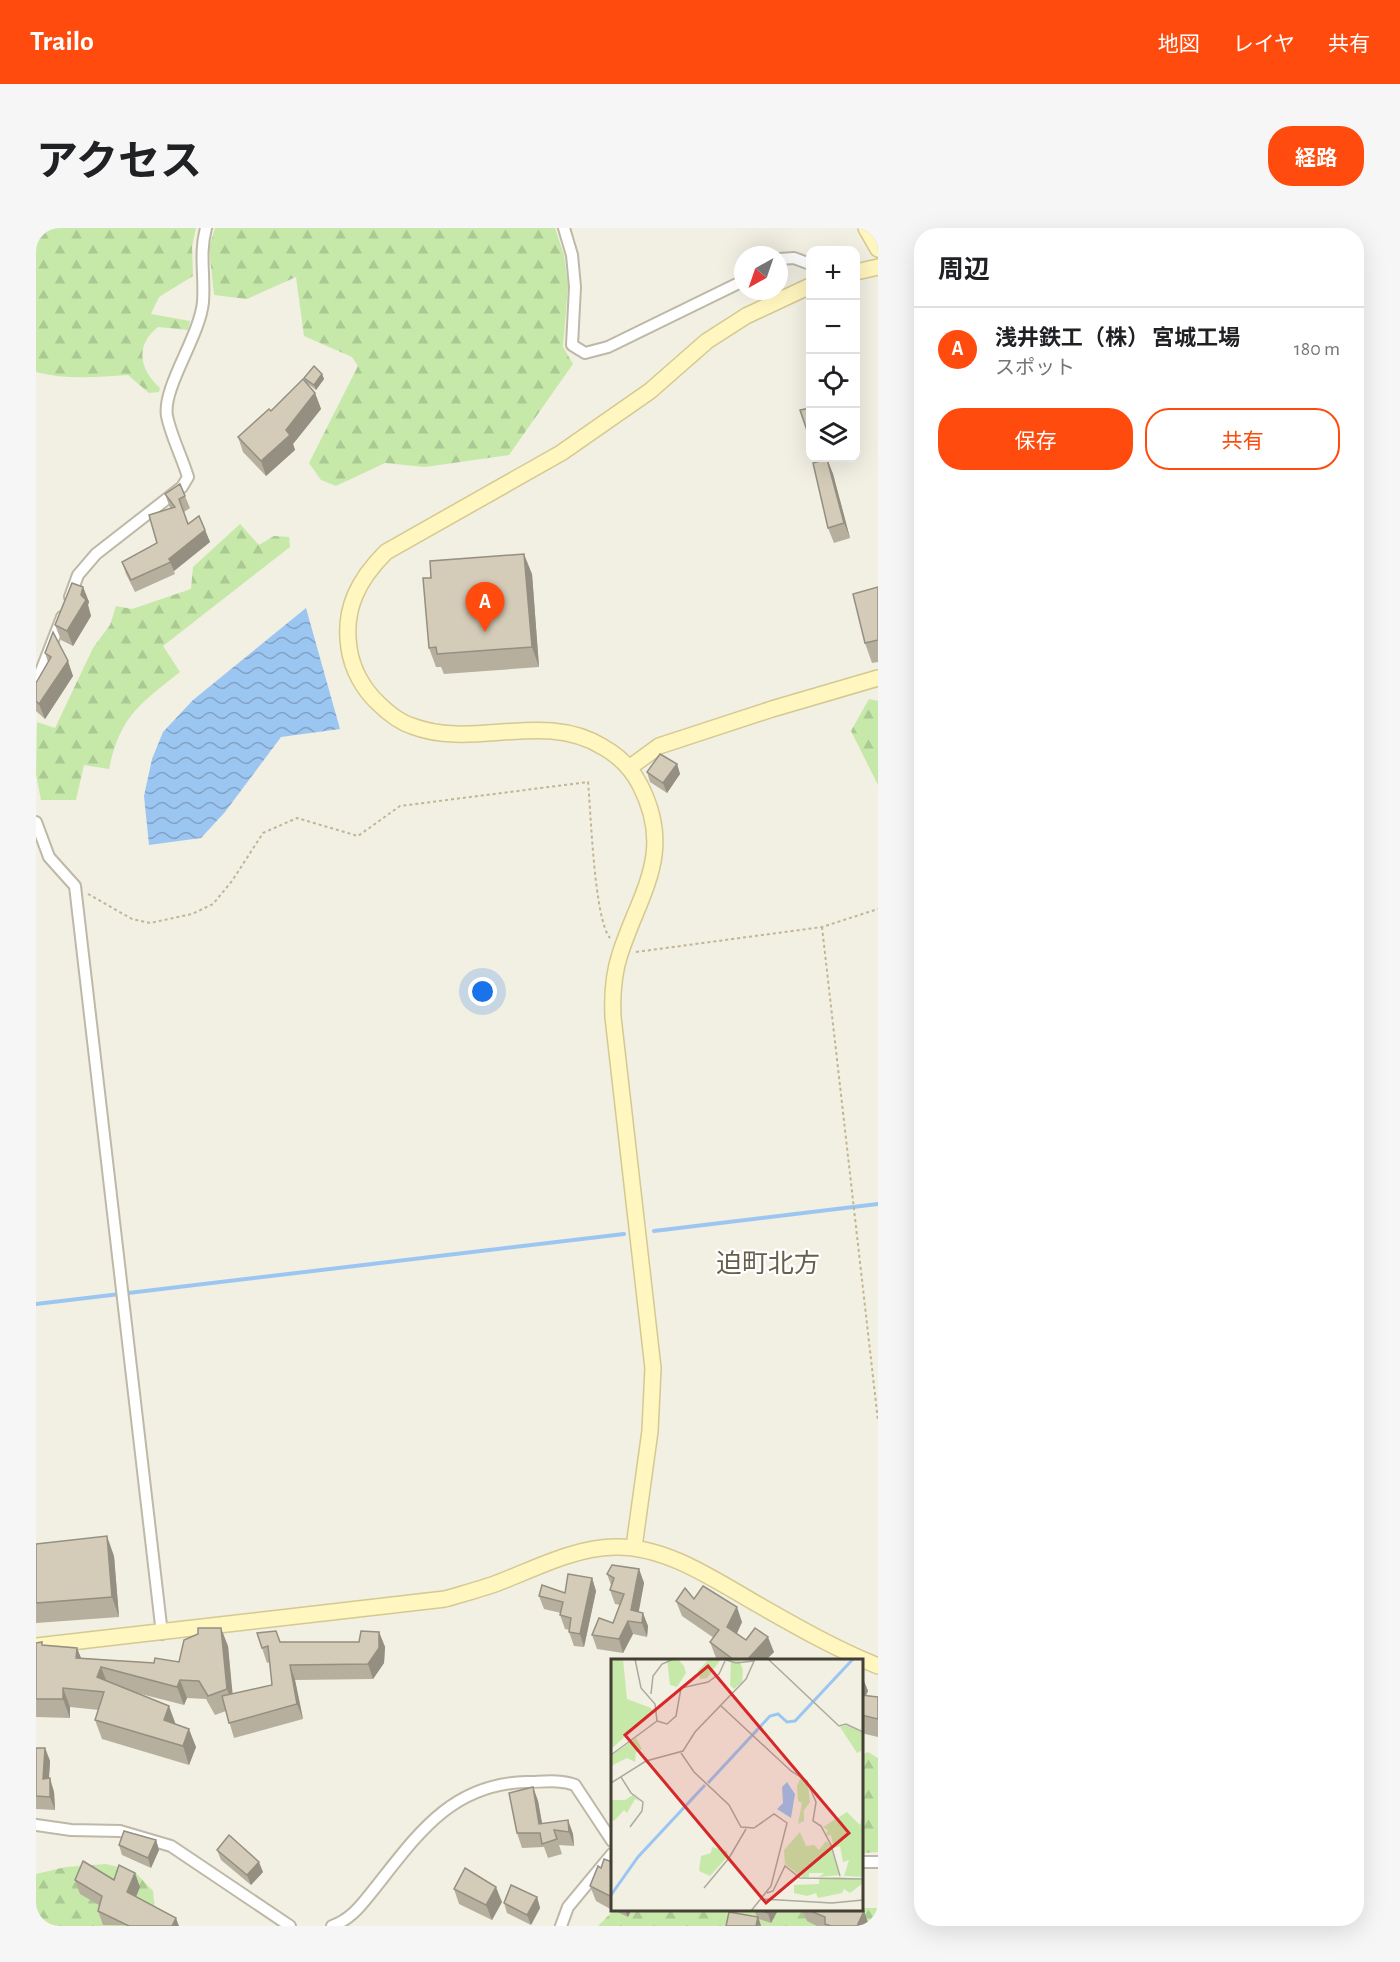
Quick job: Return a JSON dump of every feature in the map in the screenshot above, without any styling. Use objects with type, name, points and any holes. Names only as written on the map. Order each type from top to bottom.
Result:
[{"type":"street","points":[[36,684],[78,575],[96,554],[182,488],[188,477],[167,414],[168,396],[197,332],[203,302],[201,249],[206,228]]},
{"type":"street","points":[[564,228],[572,255],[575,287],[572,345],[585,353],[608,347],[734,285]]},
{"type":"street","points":[[866,228],[878,249]]},
{"type":"street","points":[[788,258],[806,262]]},
{"type":"street","points":[[860,271],[878,267]]},
{"type":"street","points":[[634,1547],[650,1431],[653,1368],[612,992],[621,952],[650,876],[655,841],[649,805],[629,768],[594,741],[575,734],[534,729],[440,733],[412,726],[391,715],[373,698],[351,662],[347,638],[354,593],[366,572],[386,552],[514,482],[570,448],[650,391],[707,341],[764,306],[806,288]]},
{"type":"street","points":[[629,768],[647,753],[665,744],[878,678]]},
{"type":"street","points":[[36,822],[49,857],[75,886],[162,1634]]},
{"type":"street","points":[[36,1646],[162,1634],[445,1599],[485,1588],[577,1554],[612,1547],[634,1547],[668,1557],[701,1573],[820,1640],[862,1659]]},
{"type":"street","points":[[863,1659],[878,1666]]},
{"type":"street","points":[[332,1926],[356,1912],[428,1822],[445,1809],[483,1790],[518,1782],[566,1781],[582,1791],[611,1839]]},
{"type":"street","points":[[36,1824],[71,1830],[120,1831],[171,1846],[290,1926]]},
{"type":"street","points":[[561,1926],[568,1907],[611,1855]]},
{"type":"path","points":[[75,886],[106,907],[132,919],[150,923],[171,920],[213,904],[232,881],[263,833],[297,818],[358,836],[400,806],[588,782],[605,932],[621,952],[638,952],[822,927],[878,909]]},
{"type":"path","points":[[822,927],[878,1421]]},
{"type":"green space","points":[[36,228],[196,228],[192,247],[193,276],[159,297],[151,314],[190,321],[188,330],[158,327],[145,342],[142,358],[144,366],[160,388],[159,392],[149,393],[128,375],[70,377],[36,372]]},
{"type":"green space","points":[[215,228],[555,228],[564,255],[568,286],[563,347],[573,364],[509,455],[425,467],[385,463],[336,486],[321,480],[309,463],[358,366],[352,357],[304,336],[296,277],[247,299],[214,295],[209,248]]},
{"type":"green space","points":[[240,524],[259,545],[274,536],[289,537],[290,547],[163,646],[180,672],[143,703],[126,723],[119,736],[109,769],[84,765],[76,800],[41,800],[36,774],[37,722],[55,728],[93,648],[110,625],[116,606],[132,609],[191,589],[193,567]]},
{"type":"green space","points":[[869,699],[878,701],[878,785],[851,731]]},
{"type":"green space","points":[[868,1752],[878,1758],[878,1852],[863,1853],[863,1754]]},
{"type":"green space","points":[[106,1864],[134,1871],[153,1891],[155,1910],[144,1926],[36,1926],[36,1874],[66,1867]]},
{"type":"green space","points":[[863,1908],[878,1908],[878,1926],[598,1926],[613,1911],[863,1911]]},
{"type":"water","points":[[306,608],[340,729],[281,737],[225,812],[201,838],[149,845],[144,796],[152,759],[163,732],[193,700]]},
{"type":"building","points":[[314,366],[322,374],[314,385],[304,378]]},
{"type":"building","points":[[303,379],[315,393],[286,430],[290,435],[261,461],[238,437],[269,409],[271,411]]},
{"type":"building","points":[[806,409],[806,427],[800,410]]},
{"type":"building","points":[[828,462],[844,523],[828,528],[813,463]]},
{"type":"building","points":[[180,484],[185,496],[179,499],[188,524],[199,516],[205,530],[169,559],[171,562],[131,580],[122,562],[157,543],[149,515],[175,507],[165,494]]},
{"type":"building","points":[[524,554],[532,647],[437,654],[436,647],[429,648],[423,578],[431,578],[430,561]]},
{"type":"building","points":[[72,583],[83,587],[81,595],[86,600],[67,631],[55,625]]},
{"type":"building","points":[[878,587],[878,640],[865,643],[853,594]]},
{"type":"building","points":[[53,632],[68,661],[39,704],[36,701],[36,683],[51,657],[45,653]]},
{"type":"building","points":[[660,754],[677,764],[663,783],[647,772]]},
{"type":"building","points":[[107,1536],[112,1597],[36,1603],[36,1544]]},
{"type":"building","points":[[612,1565],[639,1569],[631,1610],[643,1613],[642,1623],[628,1621],[619,1639],[592,1635],[599,1618],[613,1623],[624,1594],[610,1590],[614,1578],[607,1574]]},
{"type":"building","points":[[568,1574],[592,1578],[580,1634],[569,1632],[571,1618],[560,1615],[563,1602],[539,1596],[542,1585],[565,1593]]},
{"type":"building","points":[[703,1586],[737,1607],[727,1627],[746,1640],[755,1628],[768,1637],[748,1659],[733,1659],[710,1642],[719,1630],[676,1601],[685,1588],[694,1599]]},
{"type":"building","points":[[198,1628],[221,1628],[227,1689],[208,1696],[199,1681],[180,1680],[177,1687],[101,1667],[97,1677],[169,1706],[164,1720],[189,1729],[183,1746],[95,1720],[104,1692],[63,1688],[63,1699],[36,1699],[36,1643],[77,1648],[76,1658],[154,1663],[155,1658],[179,1662],[184,1640],[198,1634]]},
{"type":"building","points":[[276,1631],[280,1642],[359,1642],[361,1631],[379,1632],[379,1648],[368,1664],[290,1665],[297,1704],[229,1723],[222,1696],[272,1685],[268,1646],[262,1648],[257,1633]]},
{"type":"building","points":[[863,1695],[878,1697],[878,1719],[863,1715]]},
{"type":"building","points":[[36,1748],[45,1748],[43,1779],[50,1778],[50,1797],[36,1796]]},
{"type":"building","points":[[533,1787],[539,1824],[568,1820],[569,1832],[554,1830],[557,1839],[542,1844],[540,1833],[517,1833],[509,1793]]},
{"type":"building","points":[[124,1831],[156,1840],[148,1858],[119,1845]]},
{"type":"building","points":[[229,1835],[259,1862],[247,1875],[217,1850]]},
{"type":"building","points":[[604,1859],[611,1862],[611,1896],[590,1886],[598,1866],[601,1868]]},
{"type":"building","points":[[83,1861],[114,1880],[119,1865],[135,1873],[127,1892],[176,1918],[172,1926],[129,1926],[98,1911],[102,1896],[75,1880]]},
{"type":"building","points":[[465,1868],[496,1887],[486,1905],[454,1889]]},
{"type":"building","points":[[511,1885],[537,1897],[527,1915],[504,1903]]},
{"type":"building","points":[[810,1911],[864,1911],[857,1926],[831,1926],[825,1924],[825,1917]]},
{"type":"building","points":[[729,1912],[758,1917],[756,1926],[726,1926]]},
{"type":"waterway","points":[[654,1231],[878,1204]]},
{"type":"waterway","points":[[36,1304],[624,1234]]},
{"type":"place","name":"浅井鉄工（株） 宮城工場","points":[[485,632]]},
{"type":"district","name":"迫町北方","points":[[768,1264]]}]
